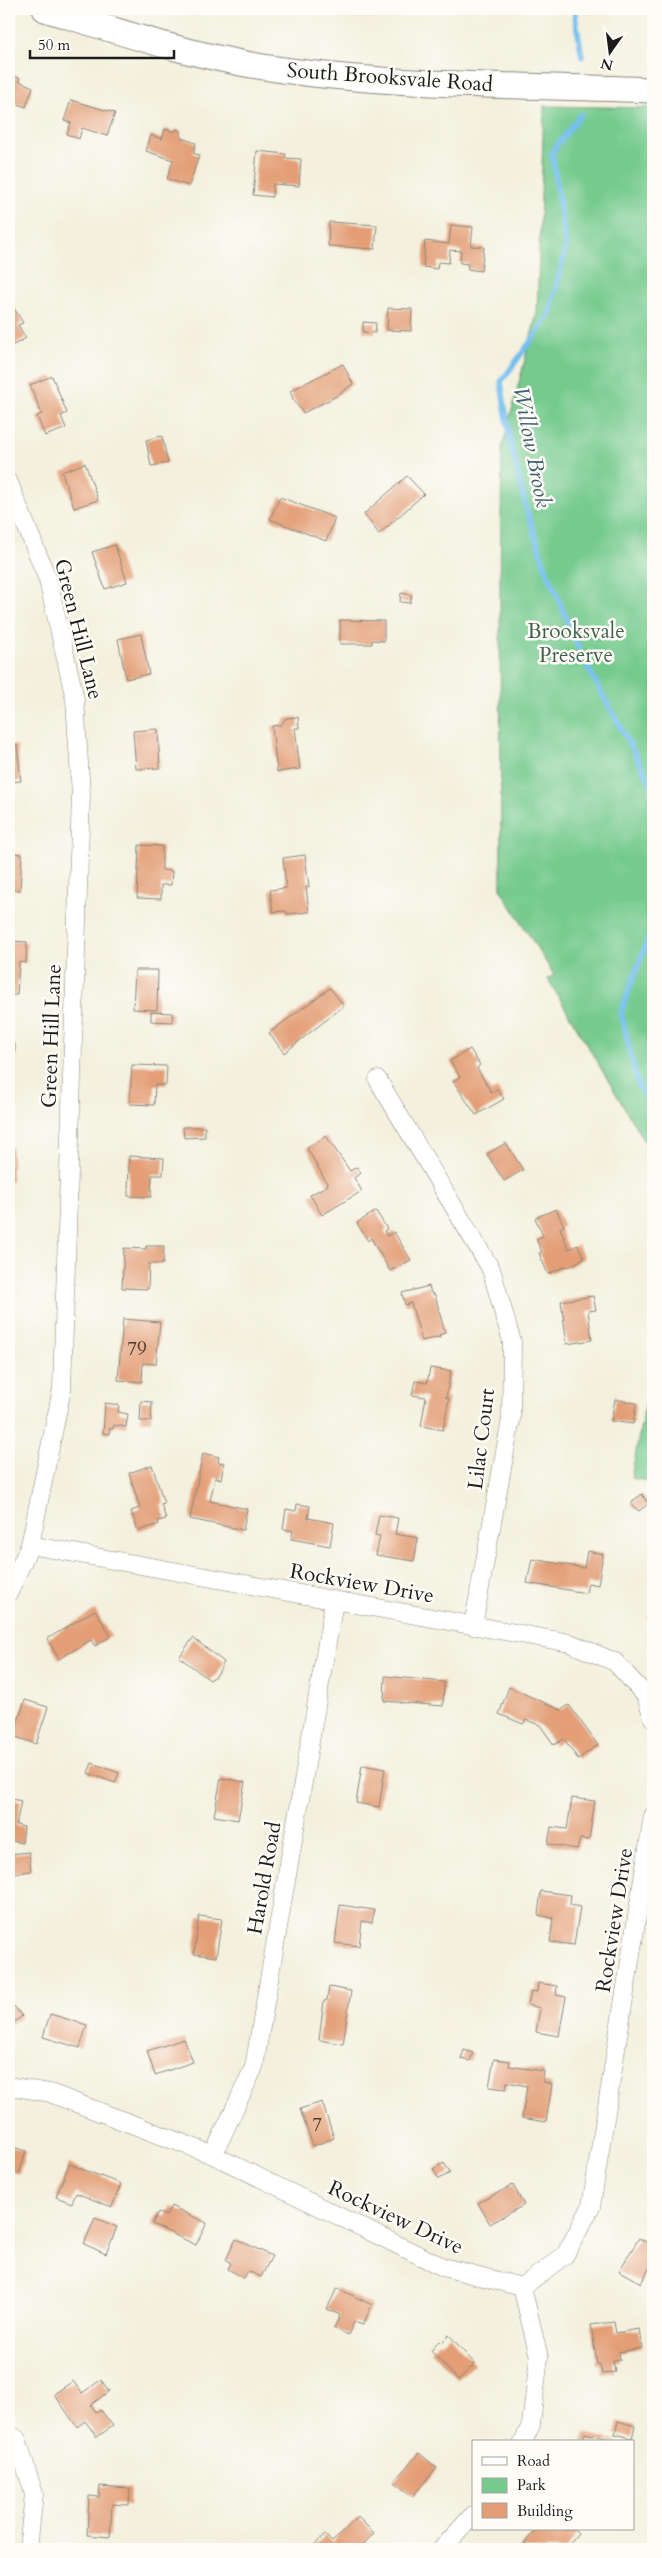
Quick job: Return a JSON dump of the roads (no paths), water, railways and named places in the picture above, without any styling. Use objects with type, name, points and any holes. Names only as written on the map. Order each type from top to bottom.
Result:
[{"type":"street","name":"South Brooksvale Road","points":[[45,9],[167,47],[281,70],[369,80],[653,90]]},
{"type":"street","name":"Green Hill Lane","points":[[9,483],[48,580],[75,699],[81,796],[62,1389],[30,1544],[9,1592]]},
{"type":"street","name":"Lilac Court","points":[[378,1080],[491,1269],[512,1342],[511,1419],[473,1626]]},
{"type":"street","name":"Rockview Drive","points":[[30,1544],[334,1602],[570,1643],[615,1662],[646,1696],[653,1718]]},
{"type":"street","name":"Harold Road","points":[[213,2155],[254,2066],[334,1602]]},
{"type":"street","name":"Rockview Drive","points":[[9,2086],[50,2094],[213,2155],[442,2267],[522,2287],[565,2255],[591,2208],[653,1816]]},
{"type":"street","points":[[522,2287],[539,2358],[531,2424],[524,2440]]},
{"type":"street","points":[[9,2434],[17,2439],[34,2494],[28,2549]]},
{"type":"street","points":[[442,2549],[472,2516]]},
{"type":"waterway","name":"Willow Brook","points":[[574,9],[582,57]]},
{"type":"waterway","name":"Willow Brook","points":[[581,114],[552,152],[566,248],[549,316],[501,382],[511,445],[526,508],[545,566],[583,659],[653,787]]},
{"type":"waterway","name":"Willow Brook","points":[[653,925],[621,1012],[637,1083],[653,1111]]},
{"type":"park label","name":"Brooksvale Preserve","points":[[576,643]]}]
